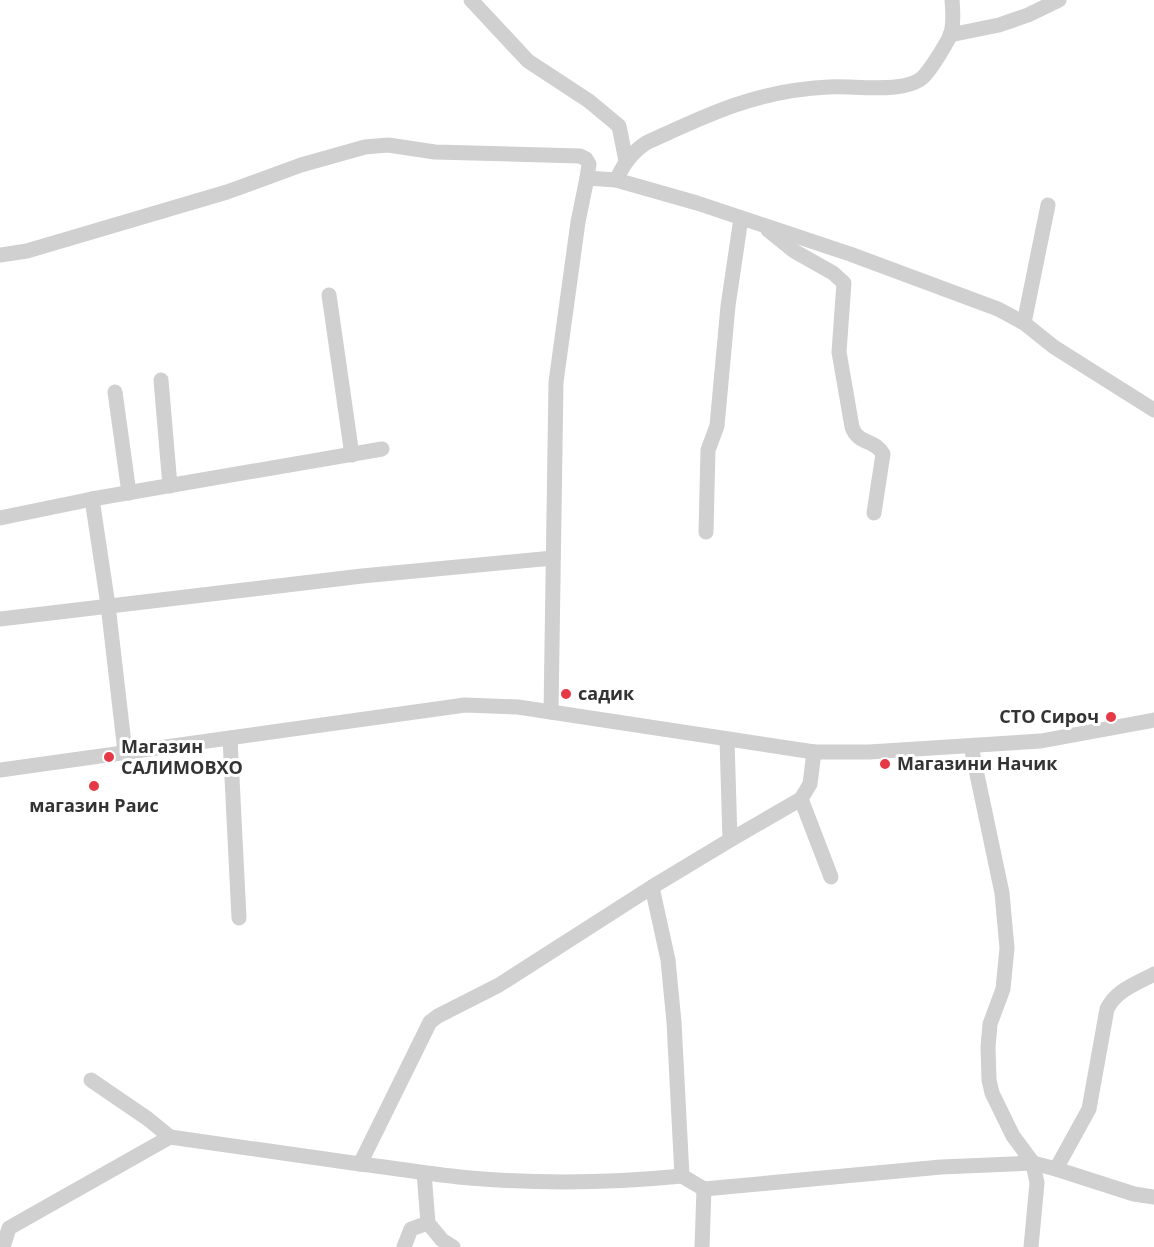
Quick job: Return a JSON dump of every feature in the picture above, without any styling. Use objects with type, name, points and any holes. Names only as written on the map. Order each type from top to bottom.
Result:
[{"type":"street","points":[[471,0],[528,61],[589,101],[619,126],[626,161]]},
{"type":"street","points":[[616,180],[626,161],[635,150],[646,143],[751,99],[788,90],[829,86],[895,87],[921,79],[950,35],[952,0]]},
{"type":"street","points":[[950,35],[999,25],[1028,15],[1059,0]]},
{"type":"street","points":[[0,255],[27,251],[227,192],[301,165],[365,147],[388,146],[435,152],[580,156],[586,159],[589,164],[578,222],[556,382],[552,558],[554,637],[551,712]]},
{"type":"street","points":[[587,178],[616,180],[758,222],[929,282],[998,309],[1024,323],[1054,347],[1154,410]]},
{"type":"street","points":[[1024,323],[1048,205]]},
{"type":"street","points":[[706,532],[708,450],[717,426],[728,306],[741,218]]},
{"type":"street","points":[[758,222],[794,251],[833,273],[844,283],[839,351],[852,427],[857,437],[877,446],[884,454],[874,513]]},
{"type":"street","points":[[328,295],[352,455]]},
{"type":"street","points":[[161,380],[170,486]]},
{"type":"street","points":[[115,392],[129,493]]},
{"type":"street","points":[[0,518],[92,499],[382,449]]},
{"type":"street","points":[[92,499],[108,605],[125,752]]},
{"type":"street","points":[[0,619],[362,576],[552,558]]},
{"type":"street","points":[[0,770],[465,705],[518,707],[814,752],[1041,741],[1154,720]]},
{"type":"street","points":[[230,738],[239,918]]},
{"type":"street","points":[[727,739],[730,840]]},
{"type":"street","points":[[971,746],[1002,893],[1007,948],[1003,989],[990,1024],[989,1080],[992,1093],[1013,1136],[1033,1163],[1036,1183],[1031,1247]]},
{"type":"street","points":[[360,1164],[430,1022],[499,986],[530,963],[652,887],[801,799],[810,784],[814,752]]},
{"type":"street","points":[[801,799],[831,877]]},
{"type":"street","points":[[652,887],[668,960],[674,1022],[682,1176]]},
{"type":"street","points":[[1056,1168],[1089,1109],[1107,1009],[1111,1001],[1119,993],[1154,974]]},
{"type":"street","points":[[91,1080],[170,1137],[424,1173],[525,1181],[613,1182],[682,1176],[704,1189],[941,1167],[1033,1163],[1056,1168],[1134,1194],[1154,1197]]},
{"type":"street","points":[[3,1247],[5,1227],[170,1137]]},
{"type":"street","points":[[424,1173],[428,1223],[433,1231],[453,1247]]},
{"type":"street","points":[[702,1247],[704,1189]]},
{"type":"street","points":[[404,1247],[411,1229],[428,1223]]},
{"type":"place","name":"садик","points":[[566,694]]},
{"type":"place","name":"СТО Сироч","points":[[1111,717]]},
{"type":"place","name":"Магазин САЛИМОВХО","points":[[109,757]]},
{"type":"place","name":"Магазини Начик","points":[[885,764]]},
{"type":"place","name":"магазин Раис","points":[[94,786]]}]
